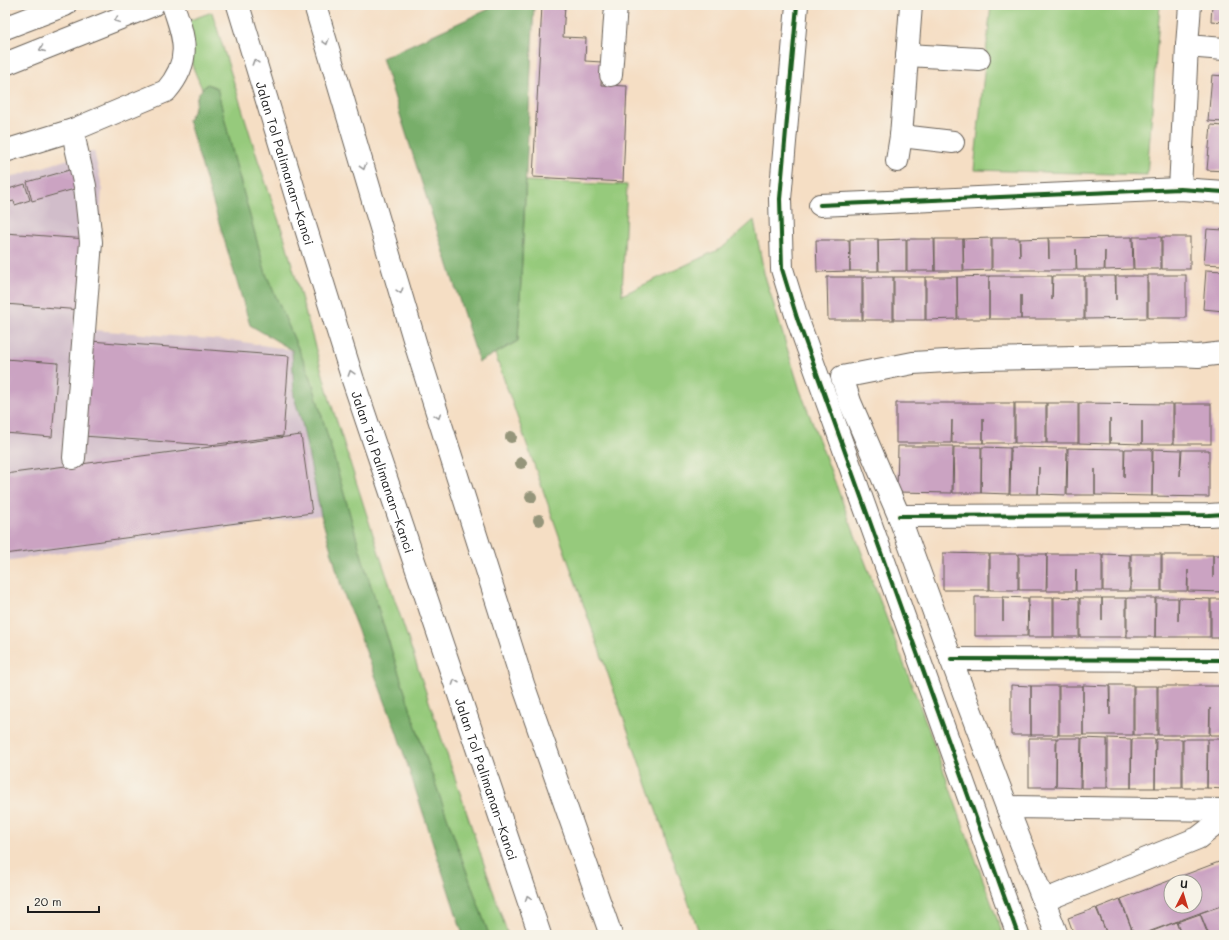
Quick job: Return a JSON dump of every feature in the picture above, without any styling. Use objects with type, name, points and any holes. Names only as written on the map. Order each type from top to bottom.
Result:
[{"type":"main road","points":[[5,28],[65,5]]},
{"type":"main road","points":[[5,64],[153,5]]},
{"type":"main road","points":[[5,152],[74,138],[166,91],[175,80],[181,66],[184,48],[182,31],[173,5]]},
{"type":"main road","name":"Jalan Tol Palimanan–Kanci","points":[[238,5],[353,380],[540,935]]},
{"type":"main road","points":[[314,5],[415,342],[524,687],[611,935]]},
{"type":"main road","points":[[611,75],[616,5]]},
{"type":"main road","points":[[797,5],[780,199],[782,268],[797,318],[1018,935]]},
{"type":"main road","points":[[897,161],[901,136],[911,5]]},
{"type":"main road","points":[[1180,189],[1190,5]]},
{"type":"main road","points":[[1187,46],[1224,49]]},
{"type":"main road","points":[[907,55],[979,59]]},
{"type":"main road","points":[[901,136],[953,142]]},
{"type":"main road","points":[[74,138],[85,186],[91,242],[74,458]]},
{"type":"main road","points":[[820,205],[1180,189],[1224,192]]},
{"type":"main road","points":[[1057,935],[951,659],[899,516],[850,402],[842,377],[913,363],[980,359],[1178,355],[1198,356],[1224,353]]},
{"type":"main road","points":[[899,516],[1224,514]]},
{"type":"main road","points":[[951,659],[1224,660]]},
{"type":"main road","points":[[1007,807],[1224,810]]},
{"type":"main road","points":[[1043,901],[1198,838],[1224,818]]},
{"type":"shaded area","points":[[94,151],[102,187],[93,330],[237,341],[292,350],[294,397],[302,423],[321,515],[5,561],[5,335],[8,305],[5,304],[5,179]]},
{"type":"green space","points":[[498,5],[534,5],[518,341],[479,362],[382,58]]},
{"type":"green space","points":[[991,5],[1160,5],[1147,175],[974,170]]},
{"type":"green space","points":[[212,12],[258,160],[284,236],[330,400],[380,556],[508,935],[489,935],[424,752],[364,564],[311,378],[266,274],[234,158],[217,88],[207,84],[202,89],[192,65],[185,22]]},
{"type":"green space","points":[[207,84],[217,88],[234,158],[266,274],[311,378],[364,564],[424,752],[489,935],[463,935],[396,730],[342,589],[321,515],[302,423],[294,397],[292,350],[250,325],[188,120],[194,110],[198,94]]},
{"type":"green space","points":[[526,181],[627,185],[622,295],[722,248],[754,220],[764,273],[800,390],[926,722],[1003,935],[700,935],[495,354],[518,341]]},
{"type":"building","points":[[542,5],[565,5],[563,37],[586,38],[585,61],[602,62],[601,85],[627,86],[623,182],[533,177]]},
{"type":"building","points":[[1212,5],[1224,5],[1224,22],[1211,21]]},
{"type":"building","points":[[1212,75],[1224,76],[1224,122],[1208,121]]},
{"type":"building","points":[[1211,125],[1224,126],[1224,171],[1207,170]]},
{"type":"building","points":[[73,169],[78,188],[32,201],[27,182]]},
{"type":"building","points":[[25,184],[30,200],[15,205],[14,201],[5,203],[5,190]]},
{"type":"building","points":[[1207,229],[1224,230],[1222,265],[1204,264]]},
{"type":"building","points":[[5,233],[87,239],[81,310],[5,304]]},
{"type":"building","points":[[1132,237],[1133,269],[1105,270],[1105,251],[1104,270],[1077,270],[1076,249],[1076,270],[992,270],[992,238],[1019,238],[1020,257],[1020,239],[1048,238],[1049,259],[1049,238]]},
{"type":"building","points":[[1133,237],[1161,237],[1161,269],[1134,269]]},
{"type":"building","points":[[1162,237],[1190,237],[1190,269],[1162,269]]},
{"type":"building","points":[[991,238],[991,270],[964,271],[963,239]]},
{"type":"building","points":[[850,239],[878,239],[878,271],[850,271]]},
{"type":"building","points":[[906,239],[906,271],[879,271],[878,240]]},
{"type":"building","points":[[907,239],[934,239],[935,271],[907,271]]},
{"type":"building","points":[[935,239],[963,239],[963,271],[935,271]]},
{"type":"building","points":[[816,240],[849,240],[850,271],[817,272]]},
{"type":"building","points":[[1206,270],[1224,271],[1224,311],[1203,309]]},
{"type":"building","points":[[1148,275],[1186,275],[1186,318],[1148,318]]},
{"type":"building","points":[[989,276],[989,319],[958,319],[957,277]]},
{"type":"building","points":[[989,276],[1052,276],[1052,300],[1053,276],[1084,276],[1084,319],[989,319]]},
{"type":"building","points":[[1085,276],[1115,276],[1116,300],[1116,276],[1147,276],[1147,318],[1085,319]]},
{"type":"building","points":[[827,277],[862,277],[862,320],[828,320]]},
{"type":"building","points":[[863,277],[893,277],[893,320],[863,320]]},
{"type":"building","points":[[894,277],[925,277],[925,320],[894,320]]},
{"type":"building","points":[[926,277],[957,277],[957,319],[926,320]]},
{"type":"building","points":[[90,341],[289,356],[283,436],[209,445],[83,436]]},
{"type":"building","points":[[5,359],[58,363],[52,437],[5,433]]},
{"type":"building","points":[[896,403],[1014,403],[1014,443],[952,443],[952,420],[951,443],[896,443]]},
{"type":"building","points":[[1015,403],[1046,403],[1046,443],[1015,443]]},
{"type":"building","points":[[1047,403],[1078,403],[1078,443],[1047,443]]},
{"type":"building","points":[[1079,403],[1173,404],[1173,444],[1079,443]]},
{"type":"building","points":[[1174,404],[1211,404],[1211,444],[1174,444]]},
{"type":"building","points":[[301,435],[312,513],[5,554],[5,474]]},
{"type":"building","points":[[898,446],[953,446],[952,493],[897,492]]},
{"type":"building","points":[[954,447],[981,447],[981,493],[953,493]]},
{"type":"building","points":[[982,447],[1010,448],[1009,494],[981,493]]},
{"type":"building","points":[[1011,447],[1067,448],[1066,495],[1010,494]]},
{"type":"building","points":[[1068,448],[1124,449],[1124,477],[1125,449],[1152,449],[1152,496],[1067,495]]},
{"type":"building","points":[[1153,449],[1181,450],[1180,476],[1182,450],[1209,450],[1209,497],[1152,496]]},
{"type":"building","points":[[943,553],[989,554],[989,590],[943,590]]},
{"type":"building","points":[[990,554],[1018,554],[1018,590],[990,590]]},
{"type":"building","points":[[1019,554],[1047,554],[1046,590],[1019,590]]},
{"type":"building","points":[[1047,554],[1102,554],[1102,591],[1076,591],[1076,569],[1075,591],[1047,591]]},
{"type":"building","points":[[1103,554],[1130,555],[1130,591],[1103,591]]},
{"type":"building","points":[[1131,554],[1161,554],[1161,591],[1131,591]]},
{"type":"building","points":[[1162,555],[1224,555],[1224,592],[1188,591],[1188,570],[1187,591],[1162,591]]},
{"type":"building","points":[[975,597],[1028,598],[1027,636],[975,636]]},
{"type":"building","points":[[1029,597],[1053,597],[1053,637],[1028,637]]},
{"type":"building","points":[[1054,597],[1079,598],[1079,637],[1054,637]]},
{"type":"building","points":[[1080,598],[1126,598],[1126,637],[1080,637]]},
{"type":"building","points":[[1127,598],[1155,598],[1155,637],[1127,637]]},
{"type":"building","points":[[1156,598],[1178,598],[1178,621],[1179,598],[1210,599],[1210,637],[1155,637]]},
{"type":"building","points":[[1211,599],[1224,599],[1224,638],[1211,638]]},
{"type":"building","points":[[1011,685],[1031,686],[1031,735],[1011,735]]},
{"type":"building","points":[[1083,685],[1109,686],[1110,715],[1110,685],[1133,685],[1133,735],[1083,735]]},
{"type":"building","points":[[1031,686],[1058,686],[1058,735],[1031,735]]},
{"type":"building","points":[[1059,686],[1083,686],[1083,735],[1059,735]]},
{"type":"building","points":[[1134,686],[1157,686],[1157,735],[1134,735]]},
{"type":"building","points":[[1158,686],[1224,686],[1224,735],[1210,735],[1210,708],[1209,735],[1158,735]]},
{"type":"building","points":[[1029,738],[1056,738],[1056,787],[1029,787]]},
{"type":"building","points":[[1057,738],[1081,738],[1080,788],[1056,787]]},
{"type":"building","points":[[1082,738],[1107,739],[1107,788],[1081,788]]},
{"type":"building","points":[[1108,738],[1131,739],[1131,788],[1108,788]]},
{"type":"building","points":[[1132,739],[1155,739],[1155,788],[1131,788]]},
{"type":"building","points":[[1156,739],[1182,739],[1182,788],[1155,788]]},
{"type":"building","points":[[1183,739],[1207,739],[1207,788],[1183,788]]},
{"type":"building","points":[[1208,739],[1224,739],[1224,789],[1207,788]]},
{"type":"building","points":[[1224,860],[1224,904],[1203,912],[1203,874],[1187,874]]},
{"type":"building","points":[[1163,883],[1163,914],[1197,914],[1140,935],[1134,935],[1121,899]]},
{"type":"building","points":[[1120,899],[1134,935],[1074,935],[1068,918],[1096,908],[1106,932],[1097,908]]},
{"type":"building","points":[[1224,905],[1224,935],[1209,935],[1200,914],[1203,914],[1203,912]]},
{"type":"building","points":[[1200,914],[1208,935],[1181,935],[1177,922]]},
{"type":"building","points":[[1176,922],[1181,935],[1143,935],[1153,931]]},
{"type":"cycle path","points":[[797,5],[780,199],[782,269],[797,318],[1018,935]]},
{"type":"cycle path","points":[[820,205],[1180,189],[1224,192]]},
{"type":"cycle path","points":[[899,516],[1224,514]]},
{"type":"cycle path","points":[[951,659],[1224,660]]}]
